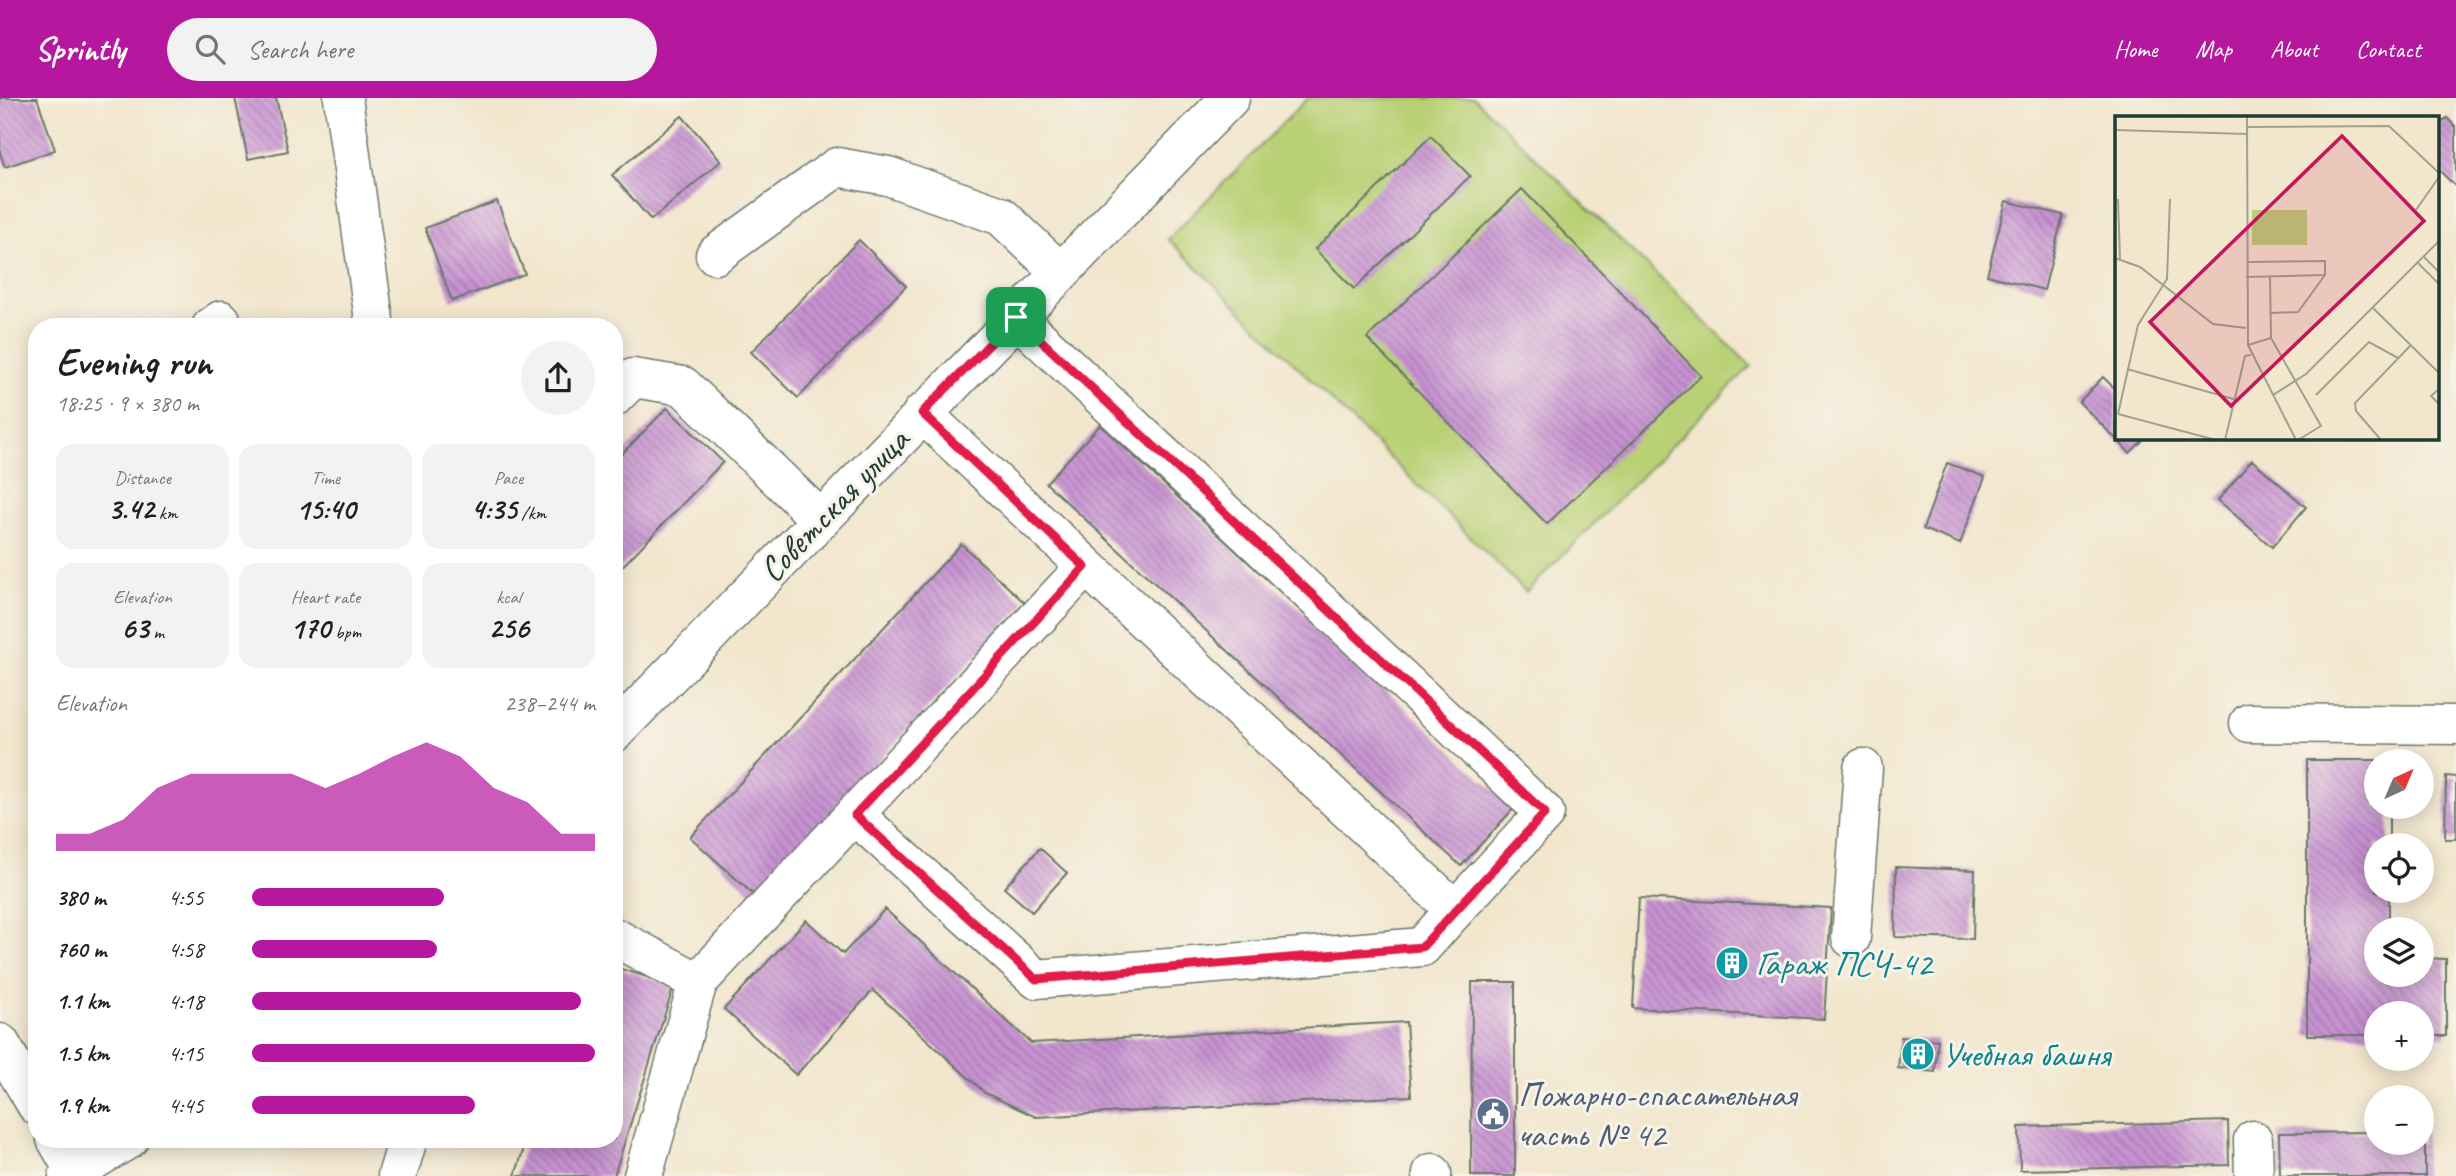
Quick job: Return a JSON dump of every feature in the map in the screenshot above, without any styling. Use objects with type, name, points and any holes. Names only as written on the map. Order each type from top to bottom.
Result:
[{"type":"street","points":[[343,98],[374,318]]},
{"type":"street","name":"Советская улица","points":[[623,724],[1230,98]]},
{"type":"street","points":[[715,255],[837,167],[888,176],[1001,216],[1060,272]]},
{"type":"street","points":[[855,815],[1036,979],[1422,947],[1545,813],[1016,317]]},
{"type":"street","points":[[623,388],[633,378],[683,386],[821,519]]},
{"type":"street","points":[[922,413],[1455,910]]},
{"type":"street","points":[[643,1176],[698,982],[1085,567]]},
{"type":"street","points":[[2249,723],[2456,724]]},
{"type":"street","points":[[1852,938],[1863,768]]},
{"type":"street","points":[[623,942],[698,982]]},
{"type":"street","points":[[0,1044],[28,1091]]},
{"type":"street","points":[[60,1148],[72,1174],[114,1148]]},
{"type":"street","points":[[397,1176],[405,1148]]},
{"type":"green space","points":[[1308,98],[1474,98],[1751,366],[1526,592],[1168,239]]},
{"type":"building","points":[[0,98],[37,98],[55,150],[5,167],[0,153]]},
{"type":"building","points":[[235,98],[276,98],[288,151],[248,159]]},
{"type":"building","points":[[682,116],[721,161],[651,220],[612,175]]},
{"type":"building","points":[[2447,118],[2456,127],[2456,187],[2438,169],[2438,126]]},
{"type":"building","points":[[1431,136],[1470,176],[1354,289],[1315,249]]},
{"type":"building","points":[[1522,189],[1701,376],[1547,524],[1367,338]]},
{"type":"building","points":[[497,201],[525,274],[452,301],[425,228]]},
{"type":"building","points":[[2006,201],[2063,215],[2044,290],[1987,275]]},
{"type":"building","points":[[859,240],[906,286],[798,398],[751,352]]},
{"type":"building","points":[[2103,377],[2115,389],[2115,438],[2079,402]]},
{"type":"building","points":[[667,408],[723,462],[623,566],[623,453]]},
{"type":"building","points":[[1100,425],[1514,808],[1461,866],[1046,483]]},
{"type":"building","points":[[2116,439],[2144,439],[2130,453]]},
{"type":"building","points":[[2252,460],[2306,507],[2272,547],[2218,500]]},
{"type":"building","points":[[1947,463],[1985,477],[1960,544],[1923,529]]},
{"type":"building","points":[[961,544],[1025,603],[754,895],[690,837]]},
{"type":"building","points":[[2307,760],[2364,760],[2364,819],[2389,819],[2389,833],[2364,833],[2364,903],[2389,903],[2389,917],[2364,917],[2364,987],[2434,987],[2434,958],[2446,959],[2446,1036],[2434,1036],[2434,1001],[2364,1001],[2364,1035],[2307,1035]]},
{"type":"building","points":[[2446,776],[2456,777],[2456,839],[2445,839]]},
{"type":"building","points":[[1040,848],[1067,873],[1032,912],[1004,888]]},
{"type":"building","points":[[1896,867],[1975,870],[1973,939],[1895,937]]},
{"type":"building","name":"Гараж ПСЧ-42","points":[[1639,898],[1831,908],[1824,1019],[1633,1008]]},
{"type":"building","points":[[885,909],[1031,1043],[1406,1022],[1411,1096],[1036,1117],[985,1093],[873,990],[796,1075],[724,1009],[806,920],[843,954]]},
{"type":"building","points":[[623,970],[674,985],[623,1147]]},
{"type":"building","name":"Пожарно-спасательная часть № 42","points":[[1472,982],[1515,982],[1515,1176],[1471,1176]]},
{"type":"building","name":"Учебная башня","points":[[1901,1037],[1938,1040],[1935,1072],[1898,1068]]},
{"type":"building","points":[[2228,1121],[2229,1165],[2020,1170],[2019,1127]]},
{"type":"building","points":[[2364,1132],[2364,1155],[2425,1155],[2425,1176],[2280,1176],[2279,1133]]},
{"type":"building","points":[[524,1148],[623,1148],[614,1176],[515,1176]]},
{"type":"place","name":"Гараж ПСЧ-42","points":[[1732,963]]},
{"type":"place","name":"Учебная башня","points":[[1918,1054]]},
{"type":"place","name":"Пожарно-спасательная часть № 42","points":[[1493,1114]]},
{"type":"route","points":[[1016,317],[1545,813],[1422,947],[1036,979],[855,815],[1085,567],[922,413],[1016,317]]}]
